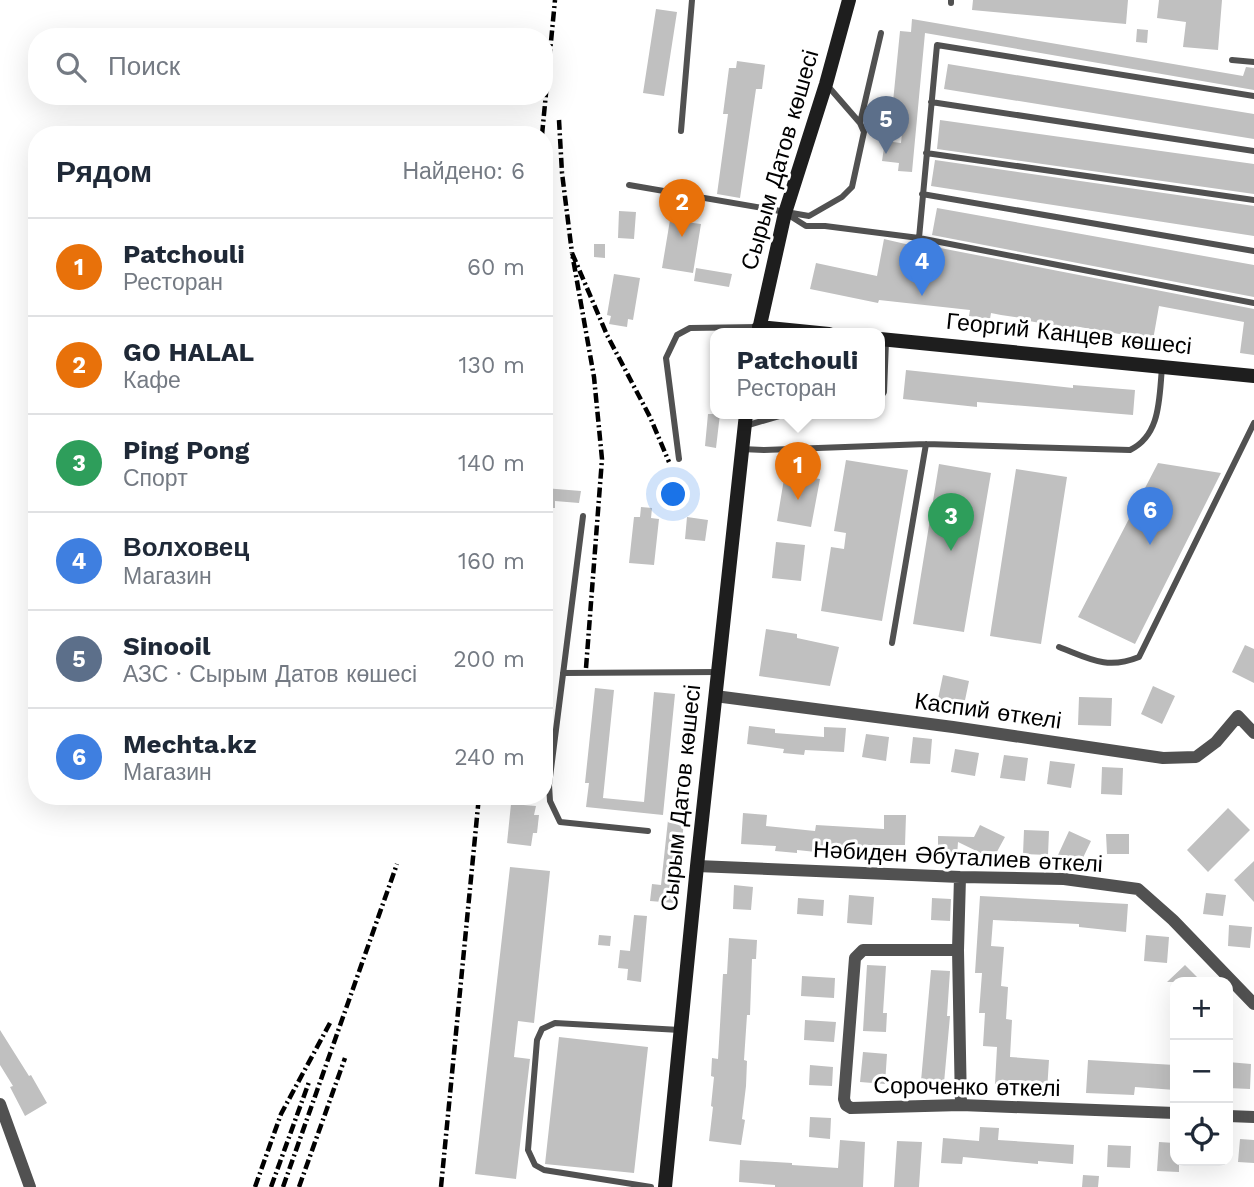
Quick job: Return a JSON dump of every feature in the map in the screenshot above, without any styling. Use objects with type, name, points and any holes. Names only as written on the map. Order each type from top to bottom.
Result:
[{"type":"main road","name":"Сырым Датов көшесі","points":[[758,328],[785,212],[826,84],[849,0]]},
{"type":"main road","name":"Георгий Канцев көшесі","points":[[885,339],[1254,376]]},
{"type":"main road","name":"Сырым Датов көшесі","points":[[665,1187],[746,420]]},
{"type":"street","name":"Каспий өткелі","points":[[715,696],[1163,758],[1196,757],[1216,742],[1238,716],[1254,733]]},
{"type":"street","name":"Нәбиден Әбуталиев өткелі","points":[[697,866],[1064,879],[1138,889],[1173,920],[1254,1004]]},
{"type":"street","points":[[960,877],[958,950],[961,1105]]},
{"type":"street","name":"Сороченко өткелі","points":[[958,950],[863,950],[858,953],[855,958],[844,1099],[846,1105],[851,1108],[961,1105],[1170,1114]]},
{"type":"street","points":[[0,1104],[30,1187]]},
{"type":"street","points":[[1233,1116],[1254,1117]]},
{"type":"lane","points":[[681,131],[692,0]]},
{"type":"lane","points":[[860,123],[881,33]]},
{"type":"lane","points":[[919,238],[937,45],[1254,96]]},
{"type":"lane","points":[[1231,60],[1254,62]]},
{"type":"lane","points":[[629,185],[809,216],[842,197],[852,187],[864,132],[860,123],[826,84]]},
{"type":"lane","points":[[931,102],[1254,151]]},
{"type":"lane","points":[[926,153],[1254,200]]},
{"type":"lane","points":[[922,194],[1254,251]]},
{"type":"lane","points":[[785,212],[806,226],[919,238],[1254,303]]},
{"type":"lane","points":[[680,459],[666,358],[677,335],[690,328],[710,329]]},
{"type":"lane","points":[[741,449],[926,444],[1130,450],[1150,435],[1155,424],[1162,366]]},
{"type":"lane","points":[[1059,647],[1102,663],[1121,664],[1139,657],[1254,423]]},
{"type":"lane","points":[[892,643],[926,444]]},
{"type":"lane","points":[[553,755],[583,516]]},
{"type":"lane","points":[[564,673],[718,672]]},
{"type":"lane","points":[[552,805],[560,822],[648,831]]},
{"type":"lane","points":[[651,1187],[544,1170],[535,1165],[528,1150],[537,1040],[542,1029],[555,1023],[680,1030]]},
{"type":"building","points":[[973,0],[1128,0],[1126,24],[972,10]]},
{"type":"building","points":[[1159,0],[1222,0],[1218,50],[1183,47],[1186,22],[1157,18]]},
{"type":"building","points":[[656,9],[677,12],[664,96],[643,93]]},
{"type":"building","points":[[912,19],[1243,76],[1246,67],[1254,68],[1254,90],[925,33],[912,172],[898,171],[899,163],[882,161],[885,141],[901,143],[904,113],[892,112],[900,31],[911,32]]},
{"type":"building","points":[[1137,29],[1148,30],[1147,43],[1136,42]]},
{"type":"building","points":[[737,61],[765,65],[762,89],[756,89],[740,198],[717,194],[728,114],[723,114],[729,68],[736,68]]},
{"type":"building","points":[[948,64],[1254,114],[1254,139],[944,89]]},
{"type":"building","points":[[940,120],[1254,164],[1254,194],[937,149]]},
{"type":"building","points":[[935,160],[1254,206],[1254,236],[931,186]]},
{"type":"building","points":[[937,208],[1254,265],[1254,297],[932,235]]},
{"type":"building","points":[[619,211],[636,212],[634,239],[618,238]]},
{"type":"building","points":[[670,220],[701,224],[693,273],[662,268]]},
{"type":"building","points":[[884,239],[1254,309],[1254,355],[1240,353],[1244,322],[1159,306],[1153,340],[1074,326],[1074,329],[991,313],[990,319],[969,316],[970,310],[879,300],[878,303],[810,289],[816,263],[877,276]]},
{"type":"building","points":[[594,244],[605,244],[605,258],[594,257]]},
{"type":"building","points":[[696,268],[732,274],[729,287],[694,281]]},
{"type":"building","points":[[614,274],[640,278],[633,320],[628,319],[627,327],[609,324],[611,316],[607,315]]},
{"type":"building","points":[[906,370],[1073,388],[1073,385],[1135,390],[1133,415],[977,402],[977,407],[903,399]]},
{"type":"building","points":[[710,414],[710,419],[719,419],[716,448],[705,446]]},
{"type":"building","points":[[846,460],[908,470],[882,621],[821,611],[831,547],[844,549],[846,533],[834,531]]},
{"type":"building","points":[[1158,463],[1221,473],[1135,644],[1078,617]]},
{"type":"building","points":[[939,464],[991,473],[964,632],[913,624]]},
{"type":"building","points":[[1016,469],[1067,477],[1041,644],[990,636]]},
{"type":"building","points":[[785,473],[820,479],[811,527],[777,521]]},
{"type":"building","points":[[553,489],[581,491],[579,503],[555,501],[555,508]]},
{"type":"building","points":[[641,507],[652,508],[651,518],[659,519],[654,565],[629,563],[634,517],[640,517]]},
{"type":"building","points":[[687,517],[708,520],[705,541],[685,539]]},
{"type":"building","points":[[776,542],[805,545],[801,581],[772,578]]},
{"type":"building","points":[[766,629],[797,634],[797,638],[839,647],[830,686],[759,676]]},
{"type":"building","points":[[1245,645],[1254,649],[1254,683],[1232,672]]},
{"type":"building","points":[[943,675],[969,681],[964,705],[938,699]]},
{"type":"building","points":[[1153,686],[1175,696],[1162,724],[1141,714]]},
{"type":"building","points":[[595,688],[614,690],[603,798],[644,802],[654,692],[675,694],[663,815],[586,807],[589,783],[585,783]]},
{"type":"building","points":[[1079,697],[1112,698],[1111,726],[1078,725]]},
{"type":"building","points":[[749,726],[775,729],[775,733],[824,737],[824,727],[846,728],[844,752],[805,750],[804,755],[783,753],[784,749],[747,744]]},
{"type":"building","points":[[866,734],[889,737],[886,761],[862,757]]},
{"type":"building","points":[[913,737],[932,739],[930,764],[910,763]]},
{"type":"building","points":[[955,749],[979,753],[975,776],[951,772]]},
{"type":"building","points":[[1004,755],[1028,758],[1025,781],[1000,778]]},
{"type":"building","points":[[1050,761],[1075,764],[1071,788],[1047,784]]},
{"type":"building","points":[[1102,767],[1123,768],[1122,795],[1101,794]]},
{"type":"building","points":[[511,805],[536,806],[534,815],[539,815],[537,833],[533,833],[531,846],[507,843]]},
{"type":"building","points":[[1228,808],[1250,830],[1208,872],[1187,850]]},
{"type":"building","points":[[743,813],[767,815],[766,826],[815,831],[816,825],[884,829],[884,815],[906,815],[905,845],[869,845],[868,851],[835,848],[835,854],[775,851],[776,846],[741,844]]},
{"type":"building","points":[[668,820],[684,822],[675,903],[650,901],[652,884],[661,885]]},
{"type":"building","points":[[980,825],[1005,837],[993,859],[958,842],[957,856],[938,856],[938,836],[974,837]]},
{"type":"building","points":[[1024,830],[1049,831],[1048,855],[1023,854]]},
{"type":"building","points":[[1069,831],[1091,841],[1080,864],[1058,855]]},
{"type":"building","points":[[1106,834],[1129,834],[1129,854],[1107,854]]},
{"type":"building","points":[[1254,861],[1254,902],[1234,880]]},
{"type":"building","points":[[510,867],[550,871],[534,1023],[518,1021],[514,1057],[530,1059],[516,1179],[475,1174]]},
{"type":"building","points":[[734,885],[753,887],[751,910],[733,909]]},
{"type":"building","points":[[1206,893],[1226,895],[1223,916],[1203,914]]},
{"type":"building","points":[[849,895],[874,897],[872,925],[847,923]]},
{"type":"building","points":[[980,896],[1128,904],[1126,932],[1079,927],[1079,924],[993,920],[991,946],[1004,947],[1001,986],[1008,987],[1006,1019],[1012,1020],[1010,1057],[1049,1060],[1047,1091],[1026,1090],[1026,1086],[995,1084],[997,1047],[983,1046],[985,1013],[979,1013],[982,973],[975,973]]},
{"type":"building","points":[[798,898],[824,900],[823,916],[797,914]]},
{"type":"building","points":[[932,898],[951,899],[950,921],[931,920]]},
{"type":"building","points":[[634,915],[647,916],[641,982],[627,980],[628,969],[618,968],[620,950],[630,951]]},
{"type":"building","points":[[1229,925],[1252,927],[1250,948],[1228,946]]},
{"type":"building","points":[[599,935],[611,936],[610,946],[598,945]]},
{"type":"building","points":[[1146,935],[1169,937],[1167,963],[1144,961]]},
{"type":"building","points":[[729,938],[757,940],[756,959],[752,959],[750,1015],[747,1015],[744,1060],[747,1061],[746,1086],[742,1119],[745,1120],[741,1145],[709,1141],[713,1107],[712,1058],[718,1059],[723,974],[727,974]]},
{"type":"building","points":[[867,965],[886,966],[883,1013],[887,1013],[886,1032],[863,1031]]},
{"type":"building","points":[[1185,965],[1197,977],[1172,977]]},
{"type":"building","points":[[931,970],[950,971],[947,1016],[950,1016],[944,1083],[921,1081]]},
{"type":"building","points":[[802,976],[835,978],[834,998],[801,996]]},
{"type":"building","points":[[805,1020],[836,1022],[834,1042],[804,1040]]},
{"type":"building","points":[[0,1030],[47,1103],[25,1116],[10,1087],[13,1086],[0,1065]]},
{"type":"building","points":[[559,1037],[648,1047],[634,1173],[545,1164]]},
{"type":"building","points":[[863,1052],[887,1054],[885,1084],[860,1082]]},
{"type":"building","points":[[1088,1060],[1170,1065],[1170,1090],[1135,1087],[1134,1095],[1086,1093]]},
{"type":"building","points":[[1233,1062],[1251,1064],[1250,1089],[1233,1088]]},
{"type":"building","points":[[810,1065],[833,1067],[832,1086],[809,1085]]},
{"type":"building","points":[[810,1117],[831,1118],[830,1139],[809,1137]]},
{"type":"building","points":[[980,1127],[999,1128],[998,1140],[1074,1145],[1073,1164],[1038,1161],[1038,1164],[963,1157],[962,1164],[941,1163],[943,1138],[979,1141]]},
{"type":"building","points":[[1240,1139],[1254,1140],[1254,1163],[1238,1162]]},
{"type":"building","points":[[840,1140],[865,1142],[863,1187],[775,1187],[739,1182],[740,1160],[838,1168]]},
{"type":"building","points":[[897,1141],[922,1142],[919,1187],[894,1187]]},
{"type":"building","points":[[1159,1142],[1170,1143],[1170,1166],[1179,1166],[1179,1172],[1157,1171]]},
{"type":"building","points":[[1108,1145],[1131,1146],[1130,1168],[1107,1167]]},
{"type":"building","points":[[1083,1175],[1099,1176],[1098,1187],[1082,1187]]},
{"type":"railway","points":[[552,28],[555,0]]},
{"type":"railway","points":[[543,126],[545,105]]},
{"type":"railway","points":[[559,120],[562,173],[572,253]]},
{"type":"railway","points":[[586,668],[602,459],[594,377],[572,253],[607,335],[650,417],[669,462]]},
{"type":"railway","points":[[441,1187],[478,805]]},
{"type":"railway","points":[[283,1187],[397,864]]},
{"type":"railway","points":[[255,1187],[281,1114],[330,1023]]},
{"type":"railway","points":[[299,1187],[345,1058]]},
{"type":"railway","points":[[271,1187],[309,1082]]},
{"type":"place","name":"Sinooil","points":[[886,154]]},
{"type":"place","name":"GO HALAL","points":[[682,237]]},
{"type":"place","name":"Волховец","points":[[922,296]]},
{"type":"place","name":"Patchouli","points":[[798,500]]},
{"type":"place","name":"Mechta.kz","points":[[1150,545]]},
{"type":"place","name":"Ping Pong","points":[[951,551]]}]
